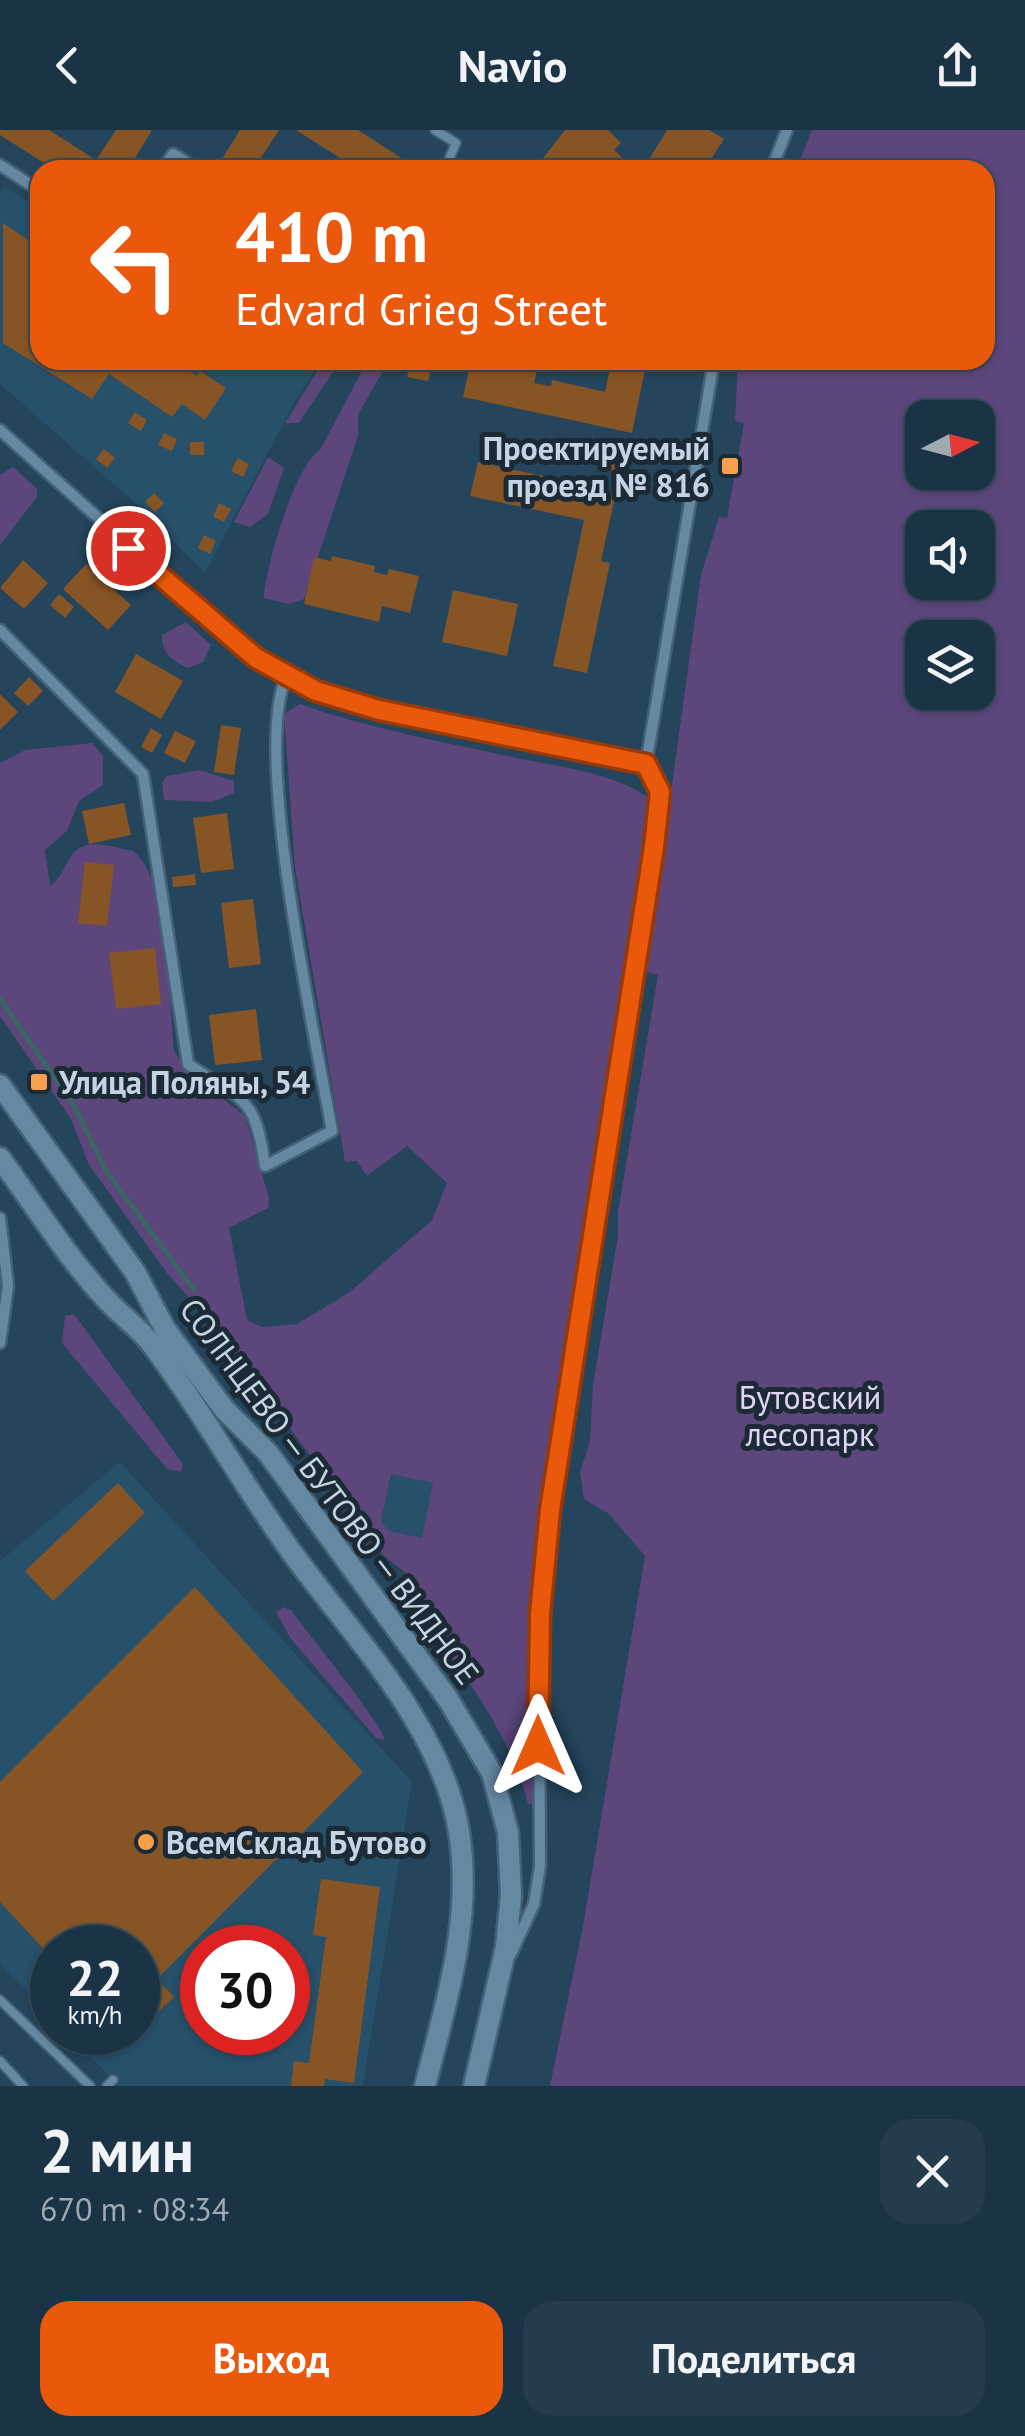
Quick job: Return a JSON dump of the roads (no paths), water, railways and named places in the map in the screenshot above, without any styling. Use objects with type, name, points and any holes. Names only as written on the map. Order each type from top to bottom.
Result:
[{"type":"main road","name":"СОЛНЦЕВО — БУТОВО — ВИДНОЕ","points":[[0,1085],[135,1272],[165,1329],[224,1409],[268,1453],[474,1737],[497,1787],[510,1854],[510,1918],[474,2086]]},
{"type":"main road","name":"СОЛНЦЕВО — БУТОВО — ВИДНОЕ","points":[[0,1158],[104,1296],[150,1341],[208,1421],[237,1476],[405,1706],[439,1767],[459,1832],[462,1901],[455,1964],[425,2086]]},
{"type":"street","points":[[774,160],[787,130]]},
{"type":"street","points":[[0,165],[30,184]]},
{"type":"street","points":[[499,1979],[528,1918],[538,1886],[538,1689],[545,1552],[661,798],[646,764],[712,370]]},
{"type":"street","points":[[0,430],[212,621],[286,677],[360,705],[646,764]]},
{"type":"street","points":[[0,630],[143,774],[188,1064],[251,1107],[259,1122],[265,1166],[332,1131],[282,821],[276,716],[286,677]]},
{"type":"street","points":[[0,1218],[8,1274],[0,1343]]},
{"type":"lane","points":[[436,130],[456,143],[449,160]]},
{"type":"lane","points":[[0,2000],[90,2086]]},
{"type":"lane","points":[[0,2061],[23,2086]]},
{"type":"waterway","points":[[0,999],[75,1107],[106,1171],[194,1290]]},
{"type":"place","name":"Проектируемый проезд № 816","points":[[730,466]]},
{"type":"place","name":"Улица Поляны, 54","points":[[39,1082]]},
{"type":"place","name":"ВсемСклад Бутово","points":[[146,1842]]},
{"type":"park label","name":"Бутовский лесопарк","points":[[810,1416]]}]
